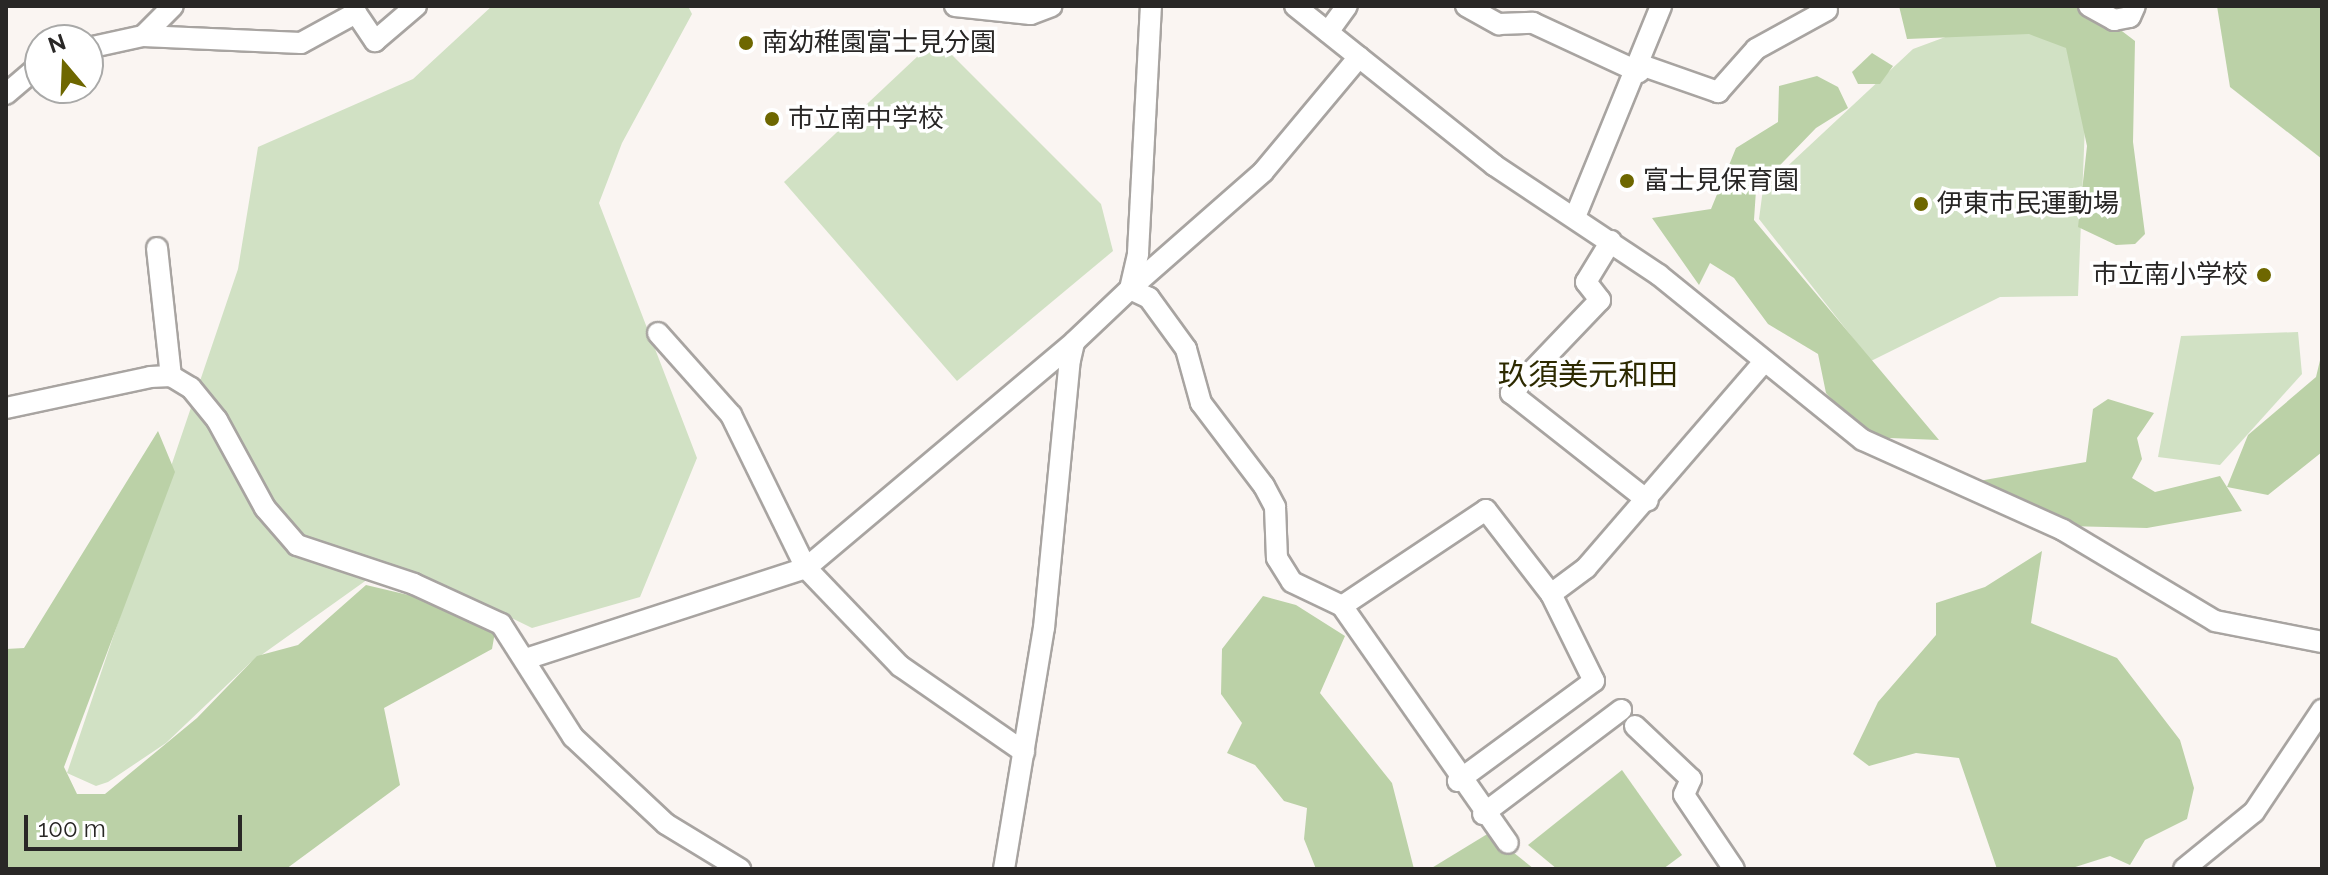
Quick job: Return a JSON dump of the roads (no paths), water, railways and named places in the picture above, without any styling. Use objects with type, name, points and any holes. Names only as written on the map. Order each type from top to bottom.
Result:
[{"type":"street","points":[[143,36],[173,6]]},
{"type":"street","points":[[104,45],[143,36],[301,43],[354,9],[375,41],[416,6]]},
{"type":"street","points":[[955,6],[1031,14],[1052,6]]},
{"type":"street","points":[[1130,289],[1138,253],[1151,6]]},
{"type":"street","points":[[1295,6],[1494,165],[1611,241],[1863,440],[2063,530],[2215,621],[2322,642]]},
{"type":"street","points":[[1328,32],[1347,6]]},
{"type":"street","points":[[1466,6],[1499,24],[1533,23],[1640,69],[1718,92],[1756,49],[1832,7]]},
{"type":"street","points":[[1575,217],[1640,69],[1661,6]]},
{"type":"street","points":[[2089,6],[2114,20],[2130,17],[2135,6]]},
{"type":"street","points":[[526,659],[806,568],[1074,342],[1263,172],[1359,57]]},
{"type":"street","points":[[6,94],[24,79]]},
{"type":"street","points":[[1611,241],[1586,282],[1600,300],[1511,393],[1648,501]]},
{"type":"street","points":[[157,248],[171,376]]},
{"type":"street","points":[[1130,289],[1149,298],[1186,349],[1207,413],[1264,486],[1275,507],[1277,558],[1292,582],[1342,606],[1458,781],[1508,843]]},
{"type":"street","points":[[658,333],[731,415],[806,568],[900,666],[1024,752]]},
{"type":"street","points":[[1004,869],[1024,752],[1074,342]]},
{"type":"street","points":[[1551,594],[1586,568],[1648,501],[1764,362]]},
{"type":"street","points":[[6,408],[171,376],[203,398],[265,508],[297,545],[484,612],[526,659],[573,737],[615,779],[697,847],[740,869]]},
{"type":"street","points":[[1342,606],[1486,510],[1551,594],[1594,681],[1458,781]]},
{"type":"street","points":[[1483,814],[1621,710]]},
{"type":"street","points":[[2184,869],[2254,812],[2322,710]]},
{"type":"street","points":[[1635,726],[1691,779],[1684,795],[1734,869]]},
{"type":"place","name":"南幼稚園富士見分園","points":[[746,43]]},
{"type":"place","name":"市立南中学校","points":[[772,119]]},
{"type":"place","name":"富士見保育園","points":[[1627,181]]},
{"type":"place","name":"伊東市民運動場","points":[[1921,204]]},
{"type":"place","name":"市立南小学校","points":[[2264,275]]},
{"type":"district","name":"玖須美元和田","points":[[1588,375]]}]
